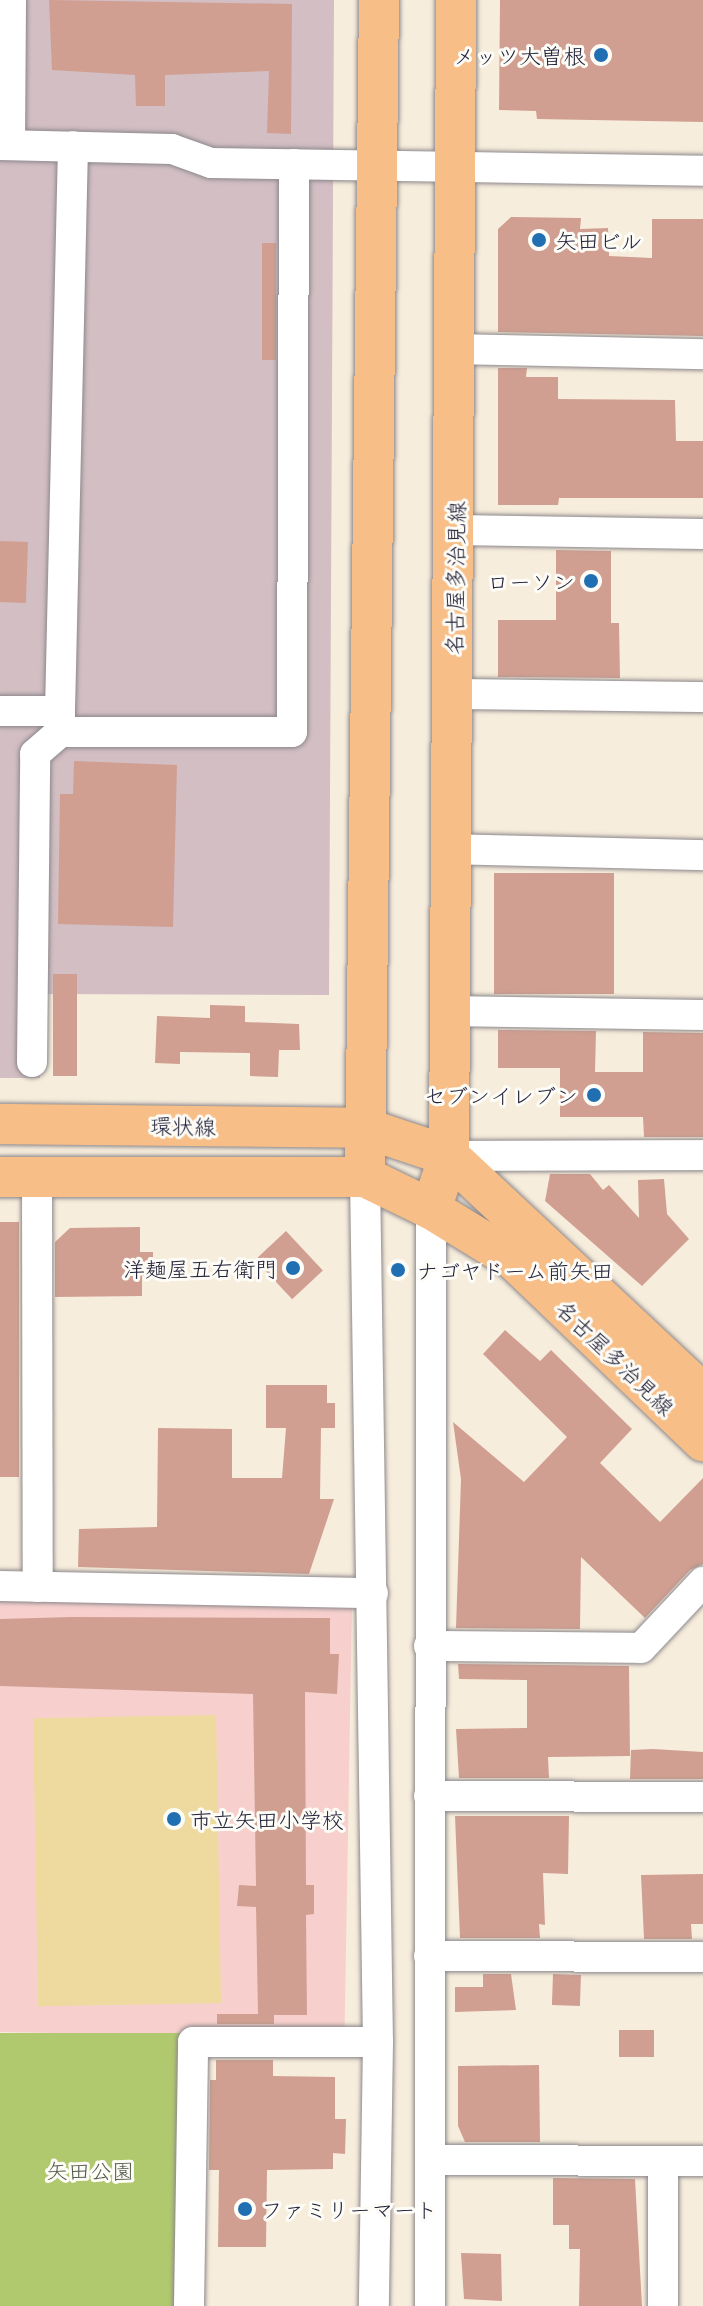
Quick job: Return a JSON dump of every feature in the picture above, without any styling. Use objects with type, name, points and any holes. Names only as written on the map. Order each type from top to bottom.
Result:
[{"type":"main road","points":[[19,1177],[365,1177],[379,0]]},
{"type":"main road","name":"名古屋多治見線","points":[[449,1156],[446,1011],[455,530],[456,0]]},
{"type":"main road","name":"環状線","points":[[0,1124],[365,1128]]},
{"type":"main road","name":"名古屋多治見線","points":[[365,1128],[449,1156],[703,1394]]},
{"type":"main road","points":[[431,1209],[449,1156]]},
{"type":"main road","name":"名古屋多治見線","points":[[365,1177],[431,1209],[514,1260],[703,1441]]},
{"type":"street","points":[[11,0],[5,145],[172,149],[211,163],[703,171]]},
{"type":"street","points":[[32,1062],[35,754],[60,721],[73,146]]},
{"type":"street","points":[[0,711],[60,721],[292,732],[294,164]]},
{"type":"street","points":[[455,349],[703,354]]},
{"type":"street","points":[[455,530],[703,534]]},
{"type":"street","points":[[453,694],[703,697]]},
{"type":"street","points":[[449,849],[703,855]]},
{"type":"street","points":[[446,1011],[703,1015]]},
{"type":"street","points":[[449,1156],[703,1155]]},
{"type":"street","points":[[19,1177],[38,1587]]},
{"type":"street","points":[[365,1177],[378,2042],[374,2306]]},
{"type":"street","points":[[430,2306],[431,1209]]},
{"type":"street","points":[[429,1646],[641,1648],[703,1582]]},
{"type":"street","points":[[0,1586],[373,1593]]},
{"type":"street","points":[[429,1796],[703,1797]]},
{"type":"street","points":[[429,1956],[703,1957]]},
{"type":"street","points":[[189,2306],[193,2042],[378,2042]]},
{"type":"street","points":[[432,2160],[703,2161]]},
{"type":"street","points":[[663,2161],[663,2306]]},
{"type":"shaded area","points":[[0,0],[334,0],[329,995],[41,994],[40,1078],[0,1078]]},
{"type":"shaded area","name":"市立矢田小学校","points":[[0,1601],[352,1607],[344,2038],[0,2032]]},
{"type":"green space","name":"矢田公園","points":[[0,2033],[182,2033],[182,2306],[0,2306]]},
{"type":"sand","points":[[216,1715],[221,2003],[38,2006],[33,1718]]},
{"type":"building","points":[[49,0],[292,4],[291,134],[267,133],[269,71],[165,75],[165,106],[136,106],[135,75],[52,70]]},
{"type":"building","name":"メッツ大曽根","points":[[500,0],[703,0],[703,122],[537,119],[536,111],[499,110]]},
{"type":"building","points":[[511,217],[581,218],[580,229],[608,228],[609,256],[652,258],[652,219],[703,219],[703,336],[498,332],[498,229]]},
{"type":"building","points":[[262,243],[276,243],[276,360],[262,360]]},
{"type":"building","points":[[498,368],[527,368],[526,377],[558,377],[558,399],[675,400],[676,441],[703,441],[703,498],[559,498],[558,505],[498,505]]},
{"type":"building","points":[[0,541],[28,542],[26,603],[0,602]]},
{"type":"building","points":[[556,550],[611,551],[611,623],[619,623],[620,678],[498,677],[498,620],[556,620]]},
{"type":"building","points":[[74,761],[177,765],[173,927],[58,924],[60,794],[73,794]]},
{"type":"building","points":[[494,873],[614,873],[614,994],[494,994]]},
{"type":"building","points":[[53,974],[77,974],[77,1076],[53,1076]]},
{"type":"building","points":[[210,1005],[245,1006],[245,1022],[299,1024],[300,1050],[279,1050],[278,1077],[250,1076],[250,1053],[180,1052],[180,1064],[155,1063],[157,1016],[210,1018]]},
{"type":"building","points":[[498,1030],[596,1031],[595,1072],[643,1072],[643,1032],[703,1033],[703,1137],[644,1137],[643,1117],[560,1117],[560,1068],[498,1068]]},
{"type":"building","points":[[550,1174],[590,1174],[603,1190],[609,1185],[639,1218],[638,1180],[664,1179],[667,1214],[689,1239],[642,1286],[545,1201]]},
{"type":"building","points":[[0,1222],[19,1222],[19,1477],[0,1477]]},
{"type":"building","points":[[140,1227],[140,1252],[153,1252],[153,1276],[142,1276],[142,1296],[55,1297],[55,1242],[70,1228]]},
{"type":"building","points":[[286,1231],[323,1270],[292,1299],[255,1260]]},
{"type":"building","points":[[505,1330],[540,1361],[551,1350],[632,1429],[600,1463],[660,1522],[703,1478],[703,1564],[690,1570],[645,1618],[581,1557],[580,1629],[456,1628],[461,1479],[453,1422],[524,1482],[567,1437],[483,1354]]},
{"type":"building","points":[[266,1385],[327,1385],[327,1403],[335,1403],[335,1428],[321,1428],[320,1499],[334,1499],[309,1574],[78,1567],[79,1529],[157,1527],[158,1428],[232,1429],[232,1478],[282,1478],[286,1428],[266,1428]]},
{"type":"building","points":[[330,1618],[330,1654],[339,1654],[337,1694],[305,1692],[306,1885],[314,1885],[314,1914],[306,1915],[307,2015],[274,2015],[274,2024],[217,2024],[217,2014],[258,2014],[256,1907],[237,1906],[239,1885],[256,1886],[253,1694],[0,1686],[0,1619]]},
{"type":"building","points":[[458,1664],[629,1666],[630,1756],[548,1757],[549,1778],[459,1778],[456,1729],[527,1728],[527,1680],[459,1679]]},
{"type":"building","points":[[631,1750],[703,1752],[703,1779],[630,1779]]},
{"type":"building","points":[[455,1816],[569,1816],[568,1874],[543,1873],[545,1925],[539,1924],[540,1938],[460,1938]]},
{"type":"building","points":[[703,1874],[703,1924],[691,1924],[692,1939],[644,1939],[641,1875]]},
{"type":"building","points":[[483,1974],[511,1974],[516,2010],[455,2012],[455,1987],[483,1987]]},
{"type":"building","points":[[553,1974],[581,1975],[580,2006],[552,2005]]},
{"type":"building","points":[[619,2030],[654,2030],[654,2057],[619,2057]]},
{"type":"building","points":[[216,2060],[273,2060],[273,2076],[335,2077],[335,2119],[346,2119],[345,2154],[333,2153],[333,2169],[267,2170],[266,2247],[218,2247],[219,2170],[209,2170],[210,2080],[216,2080]]},
{"type":"building","points":[[539,2065],[540,2142],[465,2142],[458,2126],[458,2066]]},
{"type":"building","points":[[553,2178],[635,2179],[642,2306],[579,2306],[580,2249],[569,2249],[569,2225],[553,2225]]},
{"type":"building","points":[[461,2253],[501,2254],[502,2301],[464,2299]]},
{"type":"place","name":"メッツ大曽根","points":[[601,55]]},
{"type":"place","name":"矢田ビル","points":[[539,240]]},
{"type":"place","name":"ローソン","points":[[591,581]]},
{"type":"place","name":"セブンイレブン","points":[[594,1095]]},
{"type":"place","name":"洋麺屋五右衛門","points":[[293,1268]]},
{"type":"place","name":"ナゴヤドーム前矢田","points":[[398,1270]]},
{"type":"place","name":"市立矢田小学校","points":[[174,1819]]},
{"type":"place","name":"ファミリーマート","points":[[245,2209]]}]
